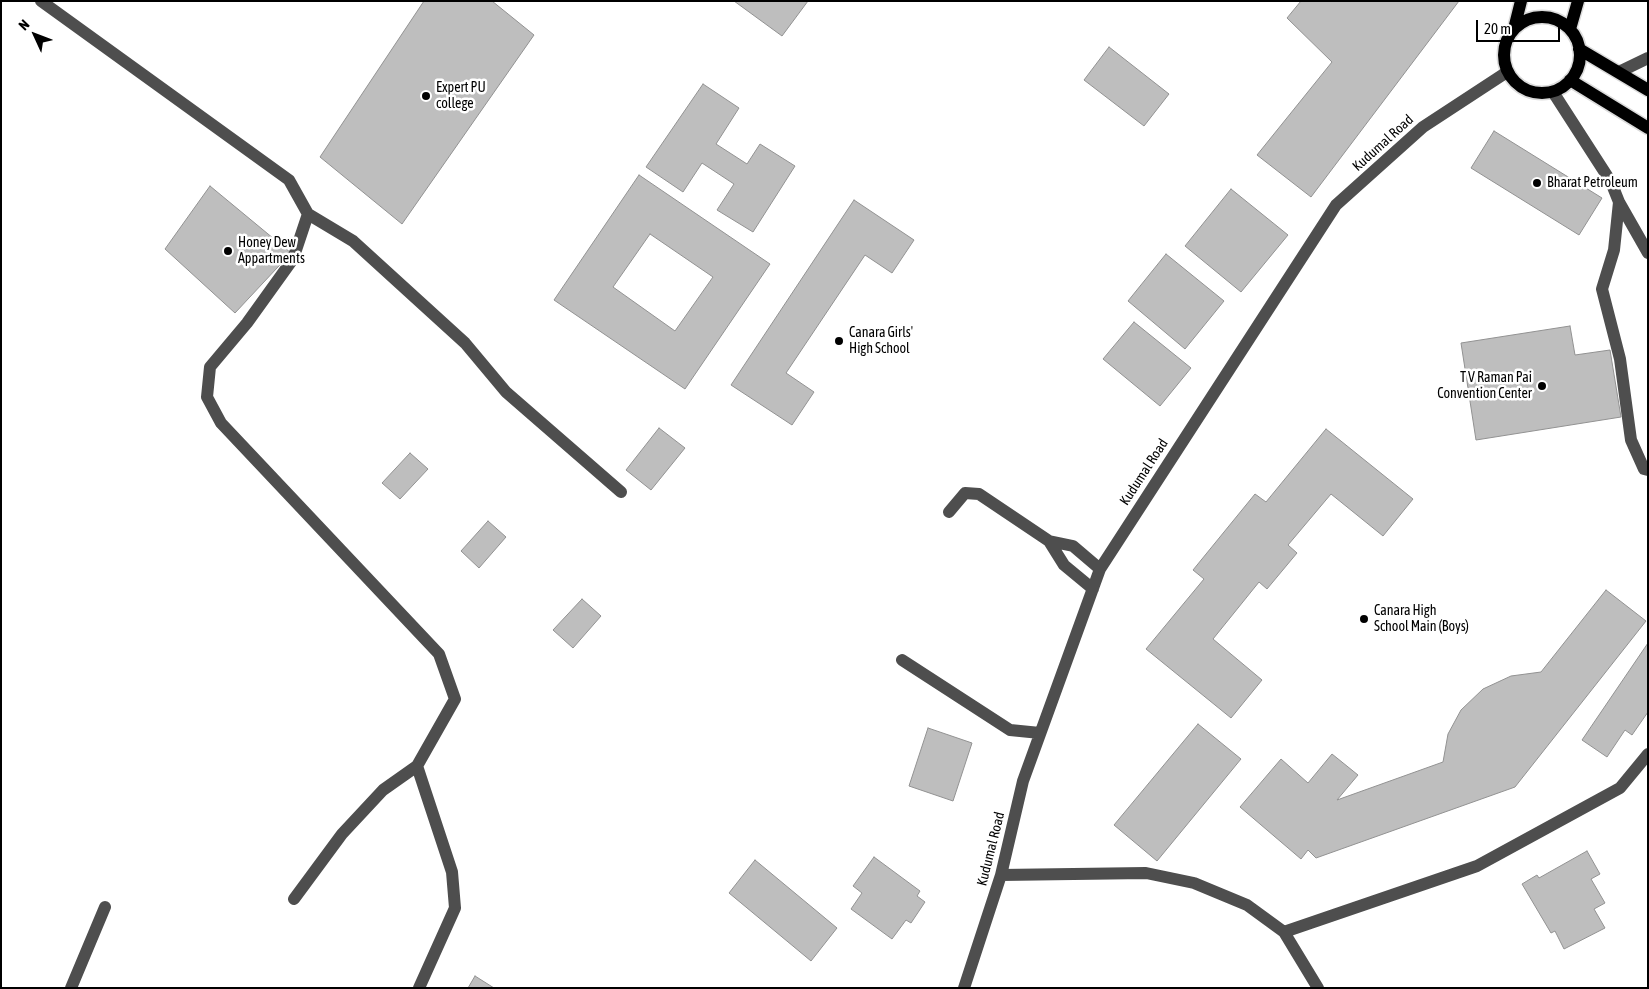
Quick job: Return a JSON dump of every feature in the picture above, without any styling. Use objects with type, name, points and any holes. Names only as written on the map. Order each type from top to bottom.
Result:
[{"type":"main road","points":[[1514,29],[1525,21],[1539,17],[1552,18],[1564,23],[1570,29],[1578,40],[1580,56],[1575,74],[1564,86],[1553,92],[1533,92],[1521,87],[1507,72],[1504,53],[1507,40],[1514,29],[1521,1]]},
{"type":"main road","points":[[1570,29],[1578,1]]},
{"type":"main road","points":[[1579,49],[1648,90]]},
{"type":"main road","points":[[1570,80],[1648,128]]},
{"type":"street","points":[[40,1],[289,180],[308,214],[353,241],[465,343],[506,392],[621,492]]},
{"type":"street","points":[[1619,72],[1648,58]]},
{"type":"street","name":"Kudumal Road","points":[[964,988],[1000,875],[1023,781],[1100,569],[1336,205],[1423,126],[1507,72]]},
{"type":"street","points":[[1553,92],[1611,182],[1619,202],[1648,253]]},
{"type":"street","points":[[1619,202],[1614,250],[1602,289],[1620,359],[1631,440],[1644,469],[1648,470]]},
{"type":"street","points":[[294,899],[342,834],[383,790],[417,766],[454,699],[440,654],[221,423],[207,397],[210,366],[247,323],[293,259],[308,214]]},
{"type":"street","points":[[949,512],[965,493],[979,494],[1050,541],[1073,546],[1100,569]]},
{"type":"street","points":[[1050,541],[1064,564],[1093,588]]},
{"type":"street","points":[[902,660],[1010,730],[1040,733]]},
{"type":"street","points":[[1284,932],[1477,866],[1620,788],[1648,754]]},
{"type":"street","points":[[417,766],[452,872],[455,908],[419,988]]},
{"type":"street","points":[[1000,875],[1146,874],[1194,883],[1247,905],[1284,932],[1318,988]]},
{"type":"street","points":[[71,988],[105,907]]},
{"type":"building","name":"Expert PU college","points":[[424,1],[492,1],[534,35],[402,224],[320,157]]},
{"type":"building","points":[[734,1],[808,1],[782,36]]},
{"type":"building","points":[[1301,1],[1459,1],[1311,197],[1257,155],[1332,62],[1287,18]]},
{"type":"building","points":[[1109,47],[1169,94],[1144,126],[1084,80]]},
{"type":"building","points":[[703,84],[739,108],[716,144],[747,164],[760,144],[795,166],[753,232],[717,210],[734,184],[702,163],[683,192],[646,167]]},
{"type":"building","points":[[1494,131],[1602,198],[1579,235],[1471,168]]},
{"type":"building","points":[[639,175],[770,264],[685,389],[554,300]],"holes":[[[650,234],[713,277],[675,331],[613,287]]]},
{"type":"building","name":"Honey Dew Appartments","points":[[210,186],[291,253],[235,313],[165,249]]},
{"type":"building","points":[[1231,189],[1288,235],[1241,292],[1185,246]]},
{"type":"building","points":[[854,200],[914,240],[892,273],[865,255],[786,373],[814,392],[792,425],[731,385]]},
{"type":"building","points":[[1166,254],[1224,301],[1185,349],[1128,301]]},
{"type":"building","points":[[1134,322],[1191,368],[1160,406],[1103,359]]},
{"type":"building","name":"T V Raman Pai Convention Center","points":[[1570,326],[1575,355],[1610,350],[1621,417],[1476,440],[1461,343]]},
{"type":"building","points":[[659,428],[685,448],[651,490],[626,470]]},
{"type":"building","points":[[1326,429],[1413,499],[1383,536],[1331,494],[1288,545],[1297,553],[1267,589],[1259,582],[1213,639],[1262,680],[1231,718],[1146,649],[1204,579],[1193,570],[1255,494],[1266,502]]},
{"type":"building","points":[[410,453],[428,469],[400,499],[382,483]]},
{"type":"building","points":[[488,521],[506,537],[479,568],[461,551]]},
{"type":"building","points":[[1606,590],[1646,621],[1515,787],[1316,858],[1308,850],[1301,859],[1240,807],[1281,759],[1308,783],[1332,754],[1358,775],[1337,800],[1443,762],[1448,734],[1461,710],[1483,689],[1511,676],[1541,672]]},
{"type":"building","points":[[582,599],[601,616],[573,648],[553,630]]},
{"type":"building","points":[[1648,643],[1648,712],[1632,735],[1625,730],[1607,757],[1582,740]]},
{"type":"building","points":[[1198,724],[1241,759],[1157,861],[1114,825]]},
{"type":"building","points":[[928,728],[972,743],[953,801],[909,786]]},
{"type":"building","points":[[1587,851],[1600,874],[1591,879],[1605,903],[1594,909],[1605,928],[1564,949],[1555,931],[1551,933],[1522,884],[1537,875],[1539,878]]},
{"type":"building","points":[[874,857],[920,891],[917,896],[925,902],[911,923],[906,920],[892,939],[851,909],[862,893],[853,886]]},
{"type":"building","points":[[755,860],[837,928],[811,961],[729,893]]},
{"type":"building","points":[[475,976],[494,988],[468,988]]},
{"type":"place","name":"Expert PU college","points":[[426,96]]},
{"type":"place","name":"Bharat Petroleum","points":[[1537,183]]},
{"type":"place","name":"Honey Dew Appartments","points":[[228,251]]},
{"type":"place","name":"Canara Girls' High School","points":[[839,341]]},
{"type":"place","name":"T V Raman Pai Convention Center","points":[[1542,386]]},
{"type":"place","name":"Canara High School Main (Boys)","points":[[1364,619]]}]
